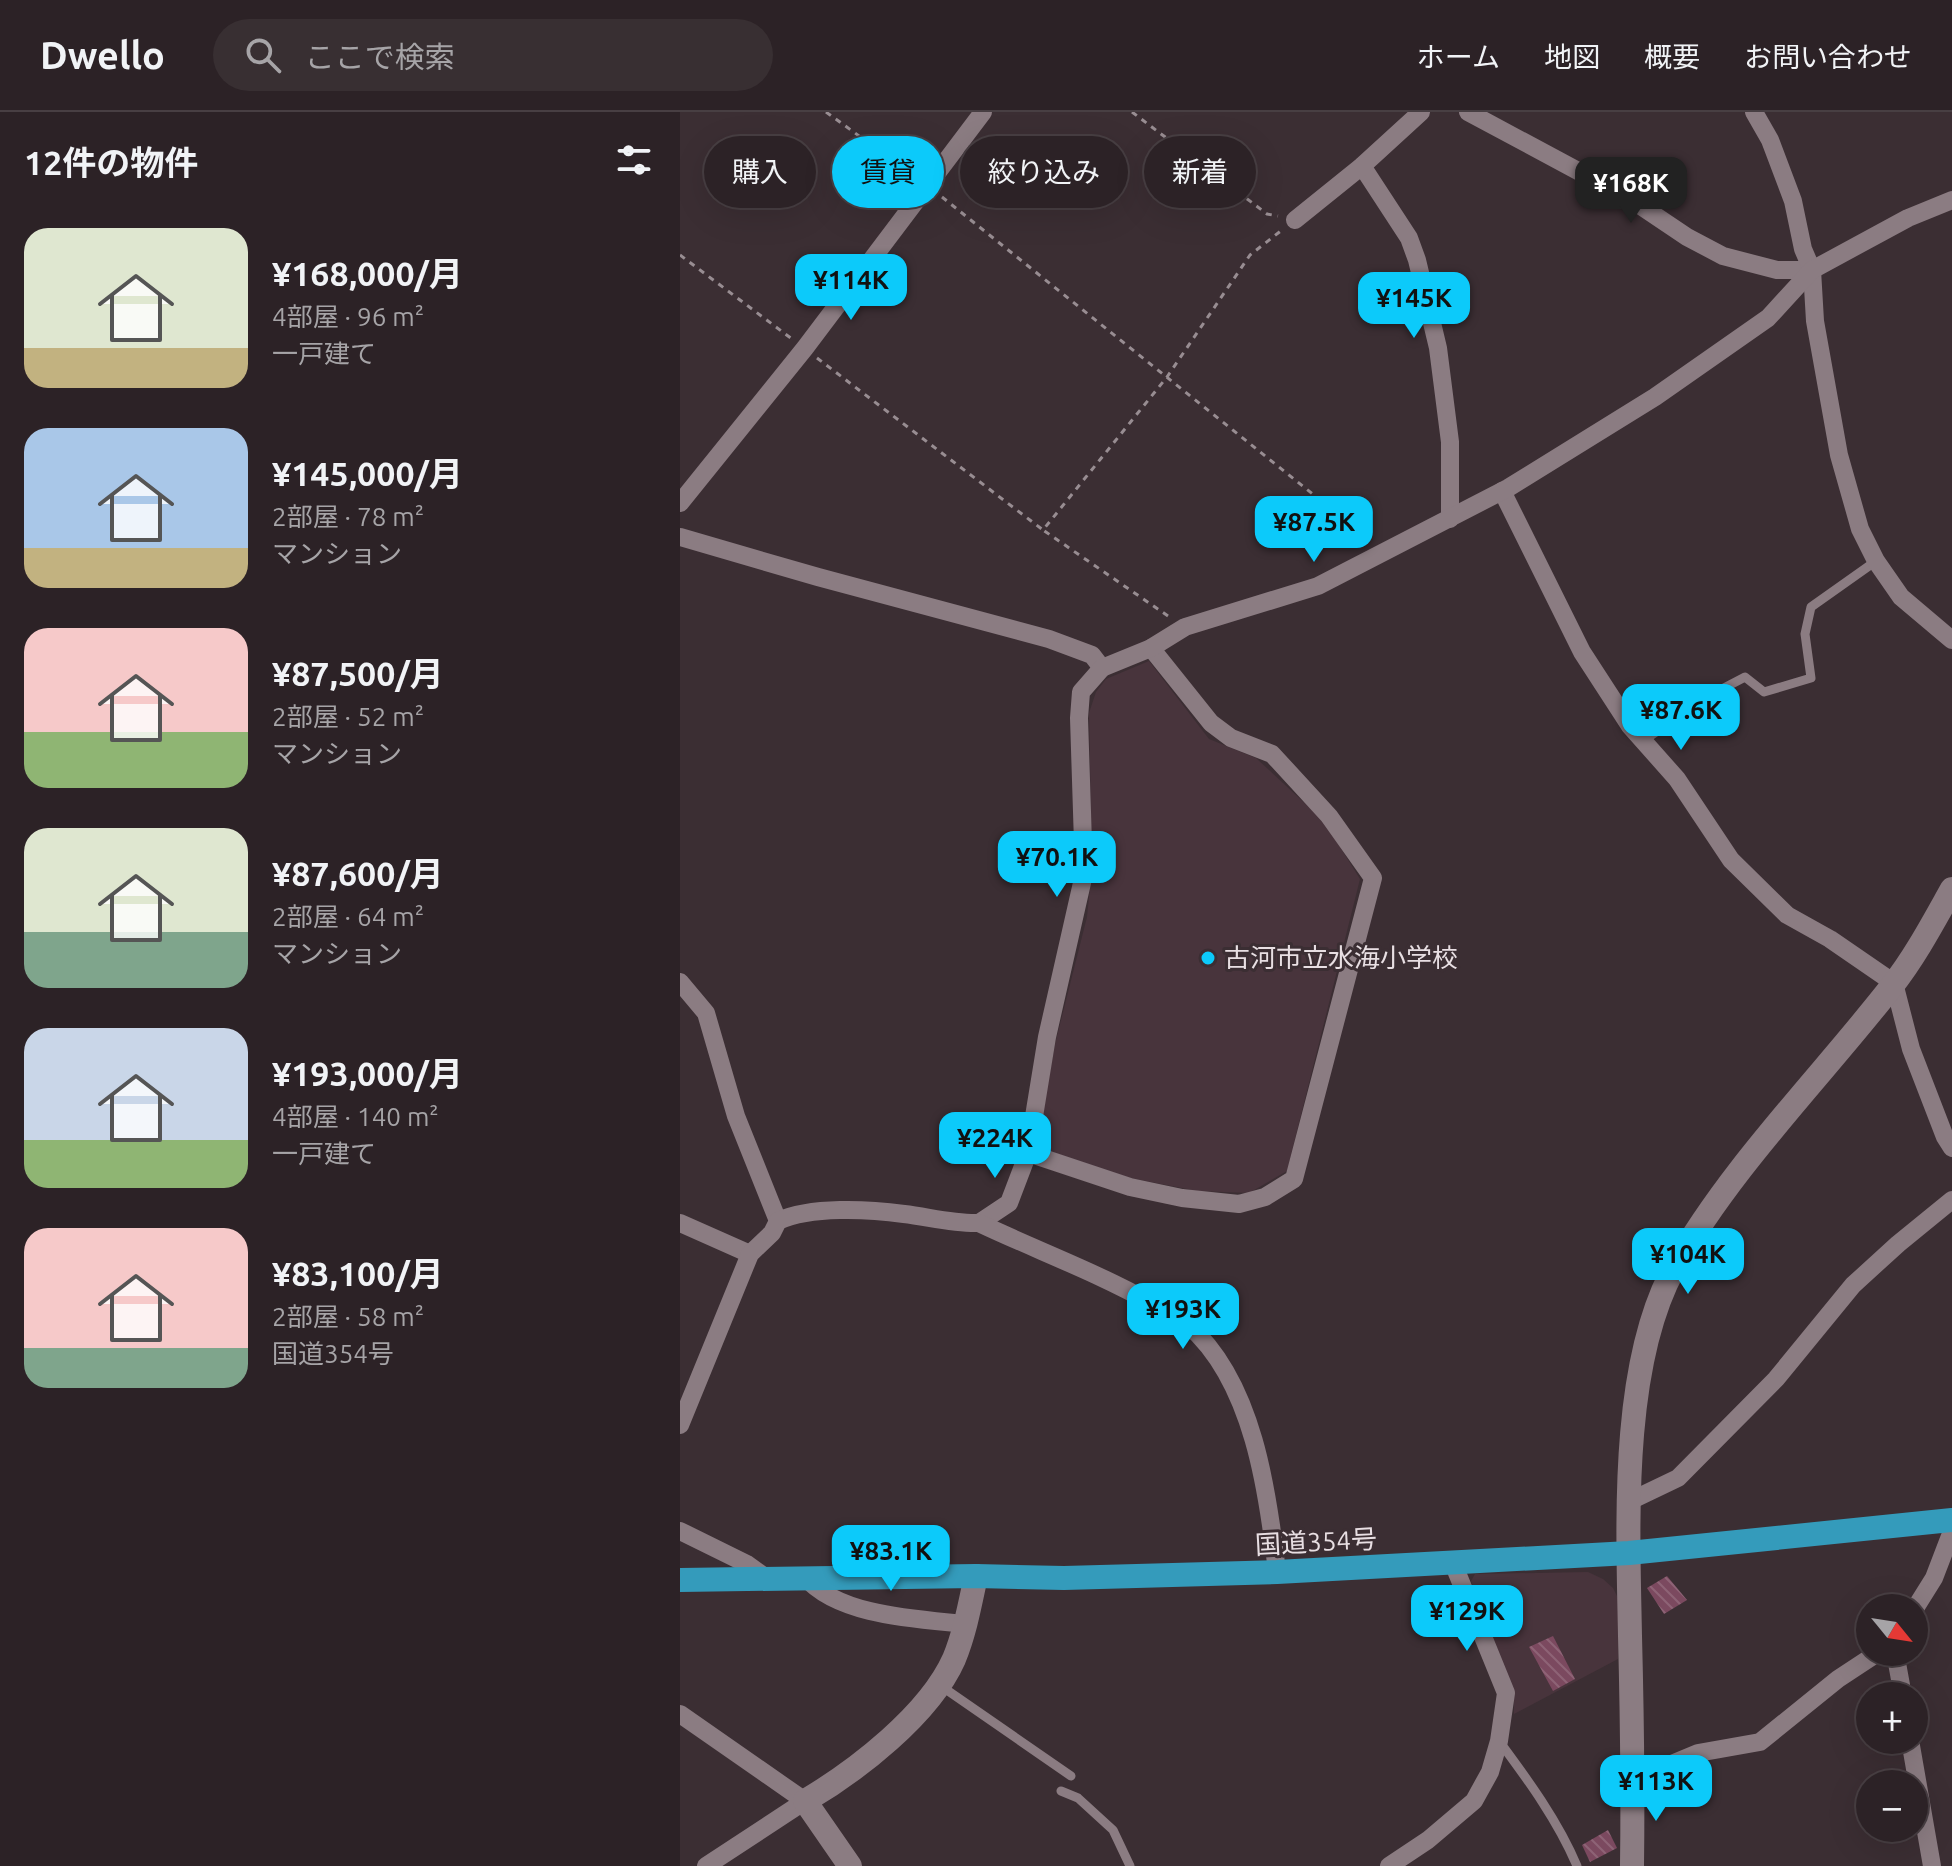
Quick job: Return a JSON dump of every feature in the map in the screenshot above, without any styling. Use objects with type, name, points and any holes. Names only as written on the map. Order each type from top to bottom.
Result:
[{"type":"highway","name":"国道354号","points":[[680,1580],[765,1577],[1064,1578],[1277,1572],[1629,1553],[1952,1520]]},
{"type":"street","points":[[944,164],[983,112]]},
{"type":"street","points":[[1295,220],[1362,166],[1421,112]]},
{"type":"street","points":[[1468,112],[1632,200],[1687,237],[1723,256],[1777,270],[1812,270]]},
{"type":"street","points":[[1754,112],[1770,140],[1793,201],[1803,249],[1812,270],[1815,321],[1839,455],[1860,529],[1876,561],[1901,597],[1952,640]]},
{"type":"street","points":[[1362,166],[1409,238],[1417,260],[1440,364],[1450,442],[1450,519]]},
{"type":"street","points":[[979,1223],[1009,1203],[1028,1153],[1047,1037],[1084,874],[1079,718],[1081,692],[1102,668],[1151,648],[1185,627],[1318,586],[1502,491],[1655,397],[1768,318],[1812,270],[1908,218],[1952,200]]},
{"type":"street","points":[[680,503],[805,348],[911,208]]},
{"type":"street","points":[[1502,491],[1582,652],[1630,726],[1677,779],[1731,860],[1787,915],[1830,939],[1894,983],[1911,1049],[1952,1148]]},
{"type":"street","points":[[680,537],[1049,639],[1092,655],[1102,668]]},
{"type":"street","points":[[1028,1153],[1130,1187],[1182,1198],[1239,1204],[1265,1197],[1294,1179],[1373,878],[1329,816],[1272,754],[1231,738],[1211,723],[1151,648]]},
{"type":"street","points":[[1632,1866],[1630,1501],[1633,1422],[1652,1321],[1673,1271],[1703,1221],[1894,983],[1952,889]]},
{"type":"street","points":[[680,982],[706,1013],[736,1116],[778,1221]]},
{"type":"street","points":[[1630,1501],[1678,1478],[1776,1379],[1853,1285],[1952,1200]]},
{"type":"street","points":[[680,1425],[750,1254],[772,1233],[778,1221],[803,1214],[863,1210],[965,1224],[979,1223],[1131,1292],[1187,1324],[1219,1360],[1245,1415],[1258,1454],[1277,1572]]},
{"type":"street","points":[[680,1223],[750,1254]]},
{"type":"street","points":[[680,1531],[747,1564],[765,1577]]},
{"type":"street","points":[[1924,1594],[1934,1578],[1952,1531]]},
{"type":"street","points":[[1389,1866],[1428,1840],[1474,1801],[1490,1772],[1499,1741],[1506,1693],[1453,1563]]},
{"type":"street","points":[[706,1866],[859,1767],[918,1710],[953,1661],[976,1576]]},
{"type":"street","points":[[805,1577],[814,1587],[835,1600],[881,1613],[965,1624]]},
{"type":"street","points":[[1633,1780],[1698,1753],[1760,1742],[1858,1666]]},
{"type":"street","points":[[680,1714],[805,1801],[850,1866]]},
{"type":"street","points":[[1912,1754],[1932,1866]]},
{"type":"lane","points":[[1643,741],[1703,699],[1745,677],[1764,692],[1811,678],[1805,634],[1811,607],[1876,561]]},
{"type":"lane","points":[[938,1684],[1071,1776]]},
{"type":"lane","points":[[1499,1741],[1550,1816],[1577,1866]]},
{"type":"lane","points":[[1061,1791],[1078,1798],[1113,1830],[1130,1866]]},
{"type":"path","points":[[826,112],[859,136]]},
{"type":"path","points":[[1132,112],[1267,214],[1295,220]]},
{"type":"path","points":[[944,199],[1385,552]]},
{"type":"path","points":[[1043,530],[1167,377],[1250,255],[1295,220]]},
{"type":"path","points":[[680,255],[1043,530],[1185,627]]},
{"type":"shaded area","name":"古河市立水海小学校","points":[[1149,661],[1209,739],[1256,758],[1324,821],[1360,879],[1287,1171],[1249,1193],[1197,1191],[1130,1178],[1036,1150],[1055,1044],[1087,917],[1092,867],[1089,713],[1096,692],[1106,679]]},
{"type":"shaded area","points":[[1588,1572],[1613,1588],[1619,1600],[1618,1659],[1514,1714],[1514,1694],[1471,1581],[1475,1574]]},
{"type":"building","points":[[1667,1576],[1687,1600],[1664,1614],[1647,1588]]},
{"type":"building","points":[[1553,1636],[1575,1679],[1553,1691],[1529,1647]]},
{"type":"building","points":[[1608,1830],[1617,1848],[1590,1862],[1582,1845]]},
{"type":"place","name":"古河市立水海小学校","points":[[1208,958]]}]
